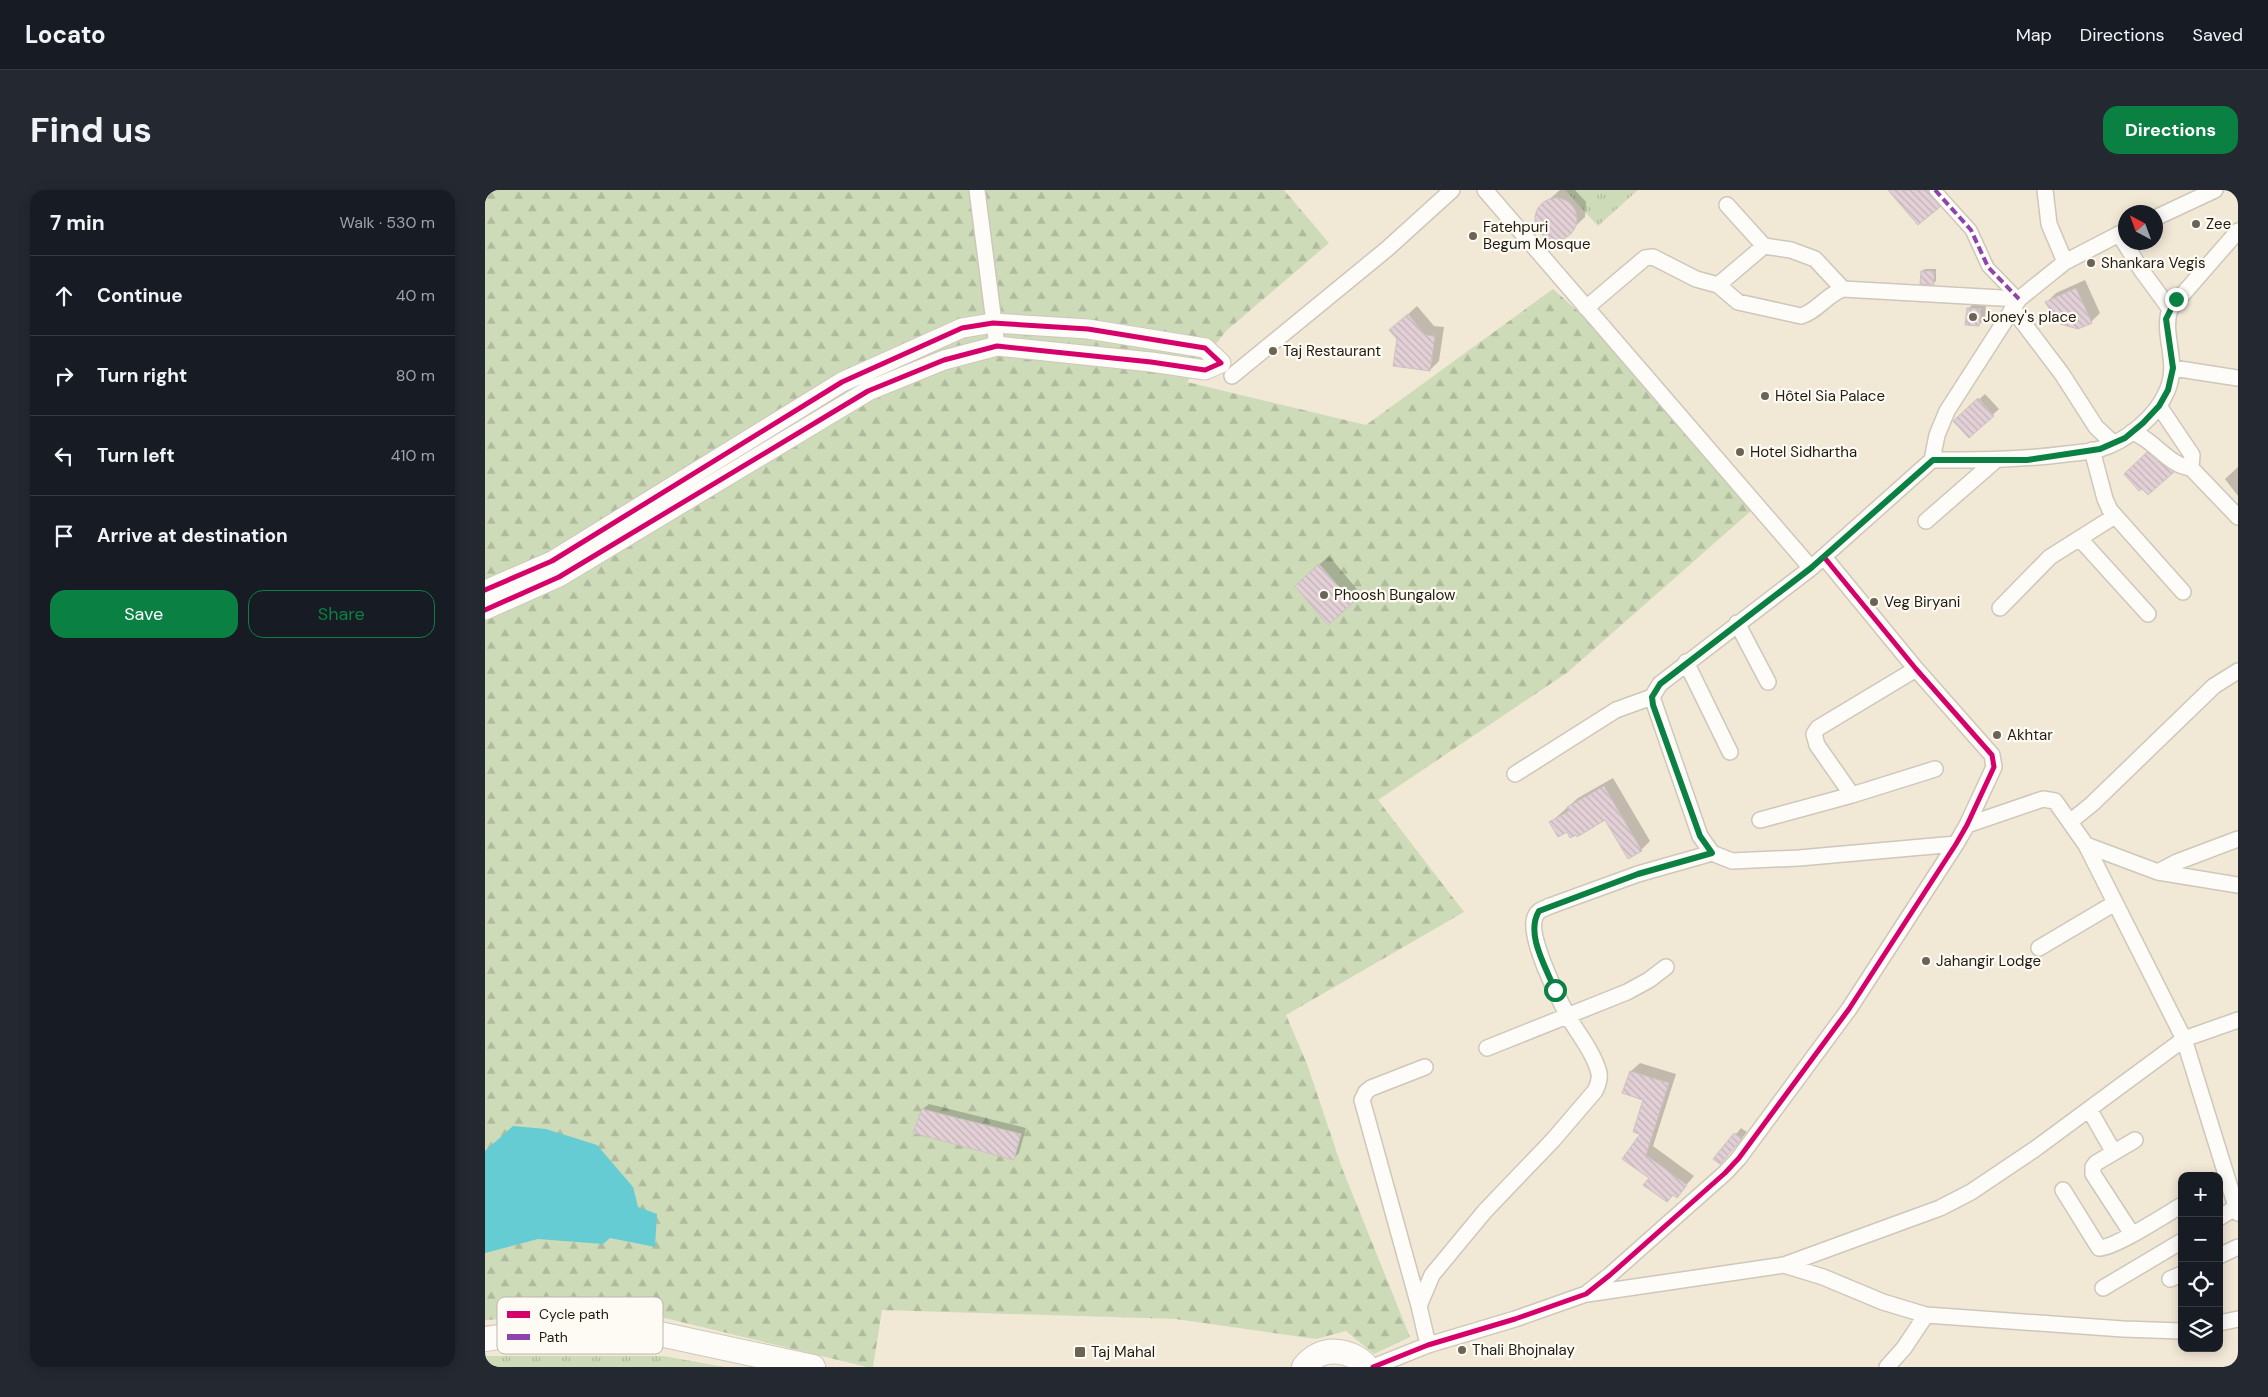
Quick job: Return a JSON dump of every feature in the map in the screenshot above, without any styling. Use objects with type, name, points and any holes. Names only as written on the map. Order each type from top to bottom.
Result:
[{"type":"main road","points":[[663,1335],[813,1367]]},
{"type":"main road","points":[[1304,1367],[1316,1356],[1337,1351],[1355,1356],[1367,1367]]},
{"type":"street","points":[[977,190],[983,225],[997,346]]},
{"type":"street","points":[[1232,376],[1387,249],[1452,190]]},
{"type":"street","points":[[1485,190],[1811,568]]},
{"type":"street","points":[[1935,190],[1971,230],[1988,267],[2016,303],[2096,427],[2113,443]]},
{"type":"street","points":[[2045,190],[2049,224],[2065,262]]},
{"type":"street","points":[[2163,214],[2215,190]]},
{"type":"street","points":[[1727,205],[1765,246],[1791,250],[1815,259],[1843,289]]},
{"type":"street","points":[[1933,460],[2027,460],[2092,450],[2113,443],[2132,432],[2159,406],[2168,390],[2173,368],[2166,319],[2170,309],[2176,299],[2238,231]]},
{"type":"street","points":[[1515,774],[1616,710],[1652,697],[1660,684],[1686,662],[1811,568],[1933,460],[1937,435],[1947,411],[2016,303],[2065,262],[2118,235]]},
{"type":"street","points":[[1718,284],[1765,246]]},
{"type":"street","points":[[2131,250],[2142,271],[2170,309]]},
{"type":"street","points":[[1587,308],[1645,258],[1653,257],[1696,279],[1718,284],[1738,302],[1801,316],[1808,314],[1834,292],[1843,289],[2016,303]]},
{"type":"street","points":[[485,590],[553,561],[841,382],[962,328],[993,323],[1079,328],[1205,348],[1221,363],[1205,370],[1151,362],[997,346],[944,360],[868,392],[559,577],[485,610]]},
{"type":"street","points":[[2173,368],[2238,378]]},
{"type":"street","points":[[2159,406],[2192,455],[2191,468]]},
{"type":"street","points":[[2132,432],[2147,438],[2179,467],[2191,468],[2238,517]]},
{"type":"street","points":[[2092,450],[2105,499],[2115,516],[2183,592]]},
{"type":"street","points":[[1926,521],[1996,460]]},
{"type":"street","points":[[2000,608],[2049,557],[2081,539],[2115,516]]},
{"type":"street","points":[[2081,539],[2148,614]]},
{"type":"street","points":[[1586,1294],[1711,1186],[1739,1158],[1849,1009],[1956,844],[1994,767],[1992,755],[1917,669],[1824,557]]},
{"type":"street","points":[[1737,623],[1768,682]]},
{"type":"street","points":[[1686,662],[1730,752]]},
{"type":"street","points":[[1852,796],[1817,745],[1814,734],[1818,728],[1917,669]]},
{"type":"street","points":[[2071,821],[2092,804],[2214,686],[2237,674]]},
{"type":"street","points":[[1652,697],[1700,836],[1712,853]]},
{"type":"street","points":[[1759,820],[1852,796],[1935,769]]},
{"type":"street","points":[[1967,825],[2043,800],[2055,801],[2071,821],[2086,845],[2184,1038],[2224,1180],[2237,1210],[2221,1217]]},
{"type":"street","points":[[2158,872],[2177,862],[2238,839]]},
{"type":"street","points":[[1419,1306],[1432,1275],[1485,1211],[1553,1140],[1595,1091],[1599,1082],[1599,1074],[1555,990],[1538,945],[1533,928],[1539,911],[1638,874],[1712,853],[1732,860],[1765,860],[1956,844]]},
{"type":"street","points":[[2086,845],[2158,872],[2238,885]]},
{"type":"street","points":[[2039,948],[2115,903]]},
{"type":"street","points":[[1487,1048],[1627,992],[1649,980],[1666,967]]},
{"type":"street","points":[[1373,1367],[1428,1344],[1515,1319],[1586,1294],[1784,1265],[1877,1232],[1958,1199],[1987,1182],[2184,1038],[2238,1020]]},
{"type":"street","points":[[1425,1067],[1371,1088],[1366,1092],[1363,1100],[1428,1344]]},
{"type":"street","points":[[2089,1109],[2113,1152]]},
{"type":"street","points":[[2132,1234],[2093,1174],[2093,1167],[2113,1152],[2135,1140]]},
{"type":"street","points":[[2063,1190],[2099,1248],[2106,1247],[2132,1234],[2178,1207]]},
{"type":"street","points":[[2103,1288],[2178,1243]]},
{"type":"street","points":[[2223,1254],[2238,1247]]},
{"type":"street","points":[[1784,1265],[1883,1302],[1927,1315],[2123,1329],[2178,1331]]},
{"type":"street","points":[[1887,1367],[1927,1315]]},
{"type":"street","points":[[2223,1322],[2238,1318]]},
{"type":"green space","points":[[485,190],[1284,190],[1329,243],[1226,331],[1187,382],[1366,425],[1553,289],[1582,315],[1752,510],[1568,672],[1378,800],[1464,912],[1286,1015],[1307,1064],[1342,1168],[1410,1337],[1374,1354],[1346,1331],[1316,1339],[1176,1319],[882,1310],[873,1367],[867,1367],[663,1318],[663,1297],[497,1297],[497,1319],[485,1320]]},
{"type":"green space","points":[[1565,190],[1638,190],[1598,226]]},
{"type":"green space","points":[[485,1356],[663,1356],[725,1367],[485,1367]]},
{"type":"water","points":[[513,1126],[546,1129],[597,1145],[633,1187],[638,1207],[657,1214],[655,1247],[610,1238],[603,1244],[538,1239],[485,1253],[485,1151]]},
{"type":"building","points":[[1888,190],[1928,190],[1940,207],[1918,225]]},
{"type":"building","points":[[1556,198],[1571,204],[1577,219],[1571,234],[1556,240],[1541,234],[1535,219],[1541,204]]},
{"type":"building","points":[[1921,271],[1934,271],[1934,285],[1920,284]]},
{"type":"building","points":[[2076,288],[2092,323],[2078,329],[2060,324],[2045,302]]},
{"type":"building","points":[[1967,308],[1981,309],[1979,326],[1965,325]]},
{"type":"building","points":[[1408,314],[1425,335],[1435,336],[1430,371],[1393,366],[1397,339],[1389,330]]},
{"type":"building","points":[[1978,398],[1994,416],[1969,438],[1953,421]]},
{"type":"building","points":[[2147,452],[2174,472],[2148,495],[2142,489],[2139,491],[2124,474]]},
{"type":"building","name":"Phoosh Bungalow","points":[[1319,564],[1353,603],[1328,625],[1295,586]]},
{"type":"building","points":[[1604,786],[1642,851],[1628,859],[1605,820],[1577,837],[1576,835],[1570,838],[1567,832],[1558,837],[1549,822],[1569,811],[1567,807]]},
{"type":"building","points":[[1630,1071],[1669,1083],[1646,1155],[1687,1185],[1677,1198],[1673,1195],[1667,1202],[1643,1185],[1649,1178],[1622,1159],[1640,1134],[1633,1132],[1643,1100],[1622,1093]]},
{"type":"building","points":[[922,1109],[1021,1134],[1014,1160],[913,1133]]},
{"type":"building","points":[[1734,1133],[1742,1139],[1720,1164],[1713,1159]]},
{"type":"marked path","points":[[1935,190],[1971,230],[1988,267],[2019,299]]},
{"type":"cycle path","points":[[485,590],[552,561],[842,382],[962,328],[993,323],[1088,329],[1205,348],[1221,363],[1205,370],[1151,362],[997,346],[944,360],[868,391],[559,577],[485,610]]},
{"type":"cycle path","points":[[1373,1367],[1428,1345],[1515,1319],[1586,1294],[1725,1173],[1739,1158],[1849,1009],[1967,825],[1994,767],[1992,755],[1916,669],[1824,557]]},
{"type":"place","name":"Zee","points":[[2196,224]]},
{"type":"place","name":"Fatehpuri Begum Mosque","points":[[1473,236]]},
{"type":"place","name":"Shankara Vegis","points":[[2091,263]]},
{"type":"place","name":"Joney's place","points":[[1973,317]]},
{"type":"place","name":"Taj Restaurant","points":[[1273,351]]},
{"type":"place","name":"Hôtel Sia Palace","points":[[1765,396]]},
{"type":"place","name":"Hotel Sidhartha","points":[[1740,452]]},
{"type":"place","name":"Phoosh Bungalow","points":[[1324,595]]},
{"type":"place","name":"Veg Biryani","points":[[1874,602]]},
{"type":"place","name":"Akhtar","points":[[1997,735]]},
{"type":"place","name":"Jahangir Lodge","points":[[1926,961]]},
{"type":"place","name":"Thali Bhojnalay","points":[[1462,1350]]},
{"type":"place","name":"Taj Mahal","points":[[1080,1352]]},
{"type":"route","points":[[1555,990],[1540,953],[1533,928],[1539,911],[1638,874],[1712,853],[1700,836],[1653,705],[1652,697],[1654,690],[1686,662],[1811,568],[1904,488],[1933,460],[2027,460],[2100,449],[2125,438],[2159,406],[2168,390],[2173,368],[2166,319],[2176,299]]}]
